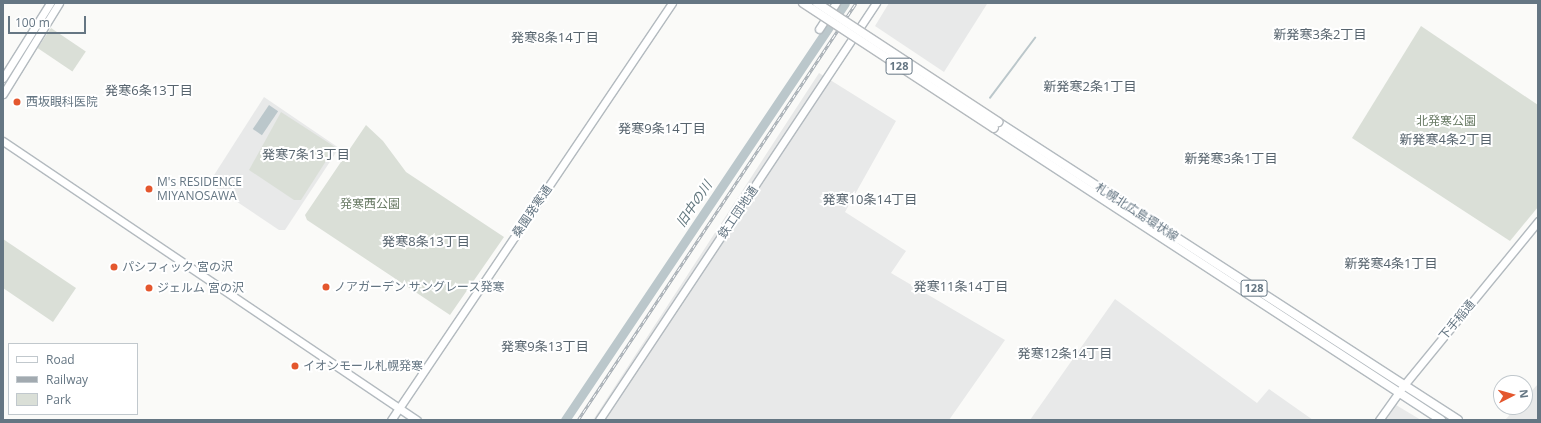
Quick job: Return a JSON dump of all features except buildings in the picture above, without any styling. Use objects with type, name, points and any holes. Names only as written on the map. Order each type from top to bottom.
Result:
[{"type":"main road","name":"札幌北広島環状線","points":[[803,3],[1458,420]]},
{"type":"main road","name":"札幌北広島環状線","points":[[818,3],[996,125],[1441,420]]},
{"type":"street","points":[[3,78],[50,3]]},
{"type":"street","points":[[3,94],[59,3]]},
{"type":"street","name":"桑園発寒通","points":[[391,420],[672,3]]},
{"type":"street","points":[[819,29],[836,3]]},
{"type":"street","name":"鉄工団地通","points":[[599,420],[876,3]]},
{"type":"street","points":[[3,141],[417,420]]},
{"type":"street","name":"下手稲通","points":[[1379,420],[1398,392],[1538,221]]},
{"type":"shaded area","points":[[889,3],[987,4],[944,72],[875,26]]},
{"type":"shaded area","points":[[819,73],[896,121],[845,212],[906,251],[891,273],[1005,340],[949,420],[593,420]]},
{"type":"shaded area","points":[[264,97],[339,148],[285,230],[279,230],[209,183]]},
{"type":"shaded area","points":[[269,105],[278,111],[262,135],[253,129]]},
{"type":"shaded area","points":[[1115,299],[1257,403],[1269,389],[1313,420],[1030,420]]},
{"type":"shaded area","points":[[1538,384],[1538,420],[1505,420],[1510,415],[1533,415],[1533,389]]},
{"type":"shaded area","points":[[1396,405],[1421,420],[1386,420]]},
{"type":"green space","name":"北発寒公園","points":[[1421,26],[1538,105],[1538,207],[1510,241],[1352,138]]},
{"type":"green space","points":[[51,28],[86,51],[72,71],[38,48]]},
{"type":"green space","points":[[281,112],[335,147],[301,200],[294,200],[249,170]]},
{"type":"green space","name":"発寒西公園","points":[[366,125],[383,141],[406,172],[504,237],[450,315],[307,220],[305,215]]},
{"type":"green space","points":[[3,239],[76,288],[53,322],[3,288]]},
{"type":"waterway","name":"旧中の川","points":[[565,420],[845,3]]},
{"type":"waterway","points":[[990,98],[1035,38]]},
{"type":"railway","points":[[578,420],[856,3]]},
{"type":"place","name":"西坂眼科医院","points":[[17,102]]},
{"type":"place","name":"M's RESIDENCE MIYANOSAWA","points":[[149,189]]},
{"type":"place","name":"パシフィック 宮の沢","points":[[114,267]]},
{"type":"place","name":"ノアガーデン サングレース発寒","points":[[326,287]]},
{"type":"place","name":"ジェルム 宮の沢","points":[[149,288]]},
{"type":"place","name":"イオンモール札幌発寒","points":[[295,366]]},
{"type":"district","name":"新発寒3条2丁目","points":[[1320,34]]},
{"type":"district","name":"発寒8条14丁目","points":[[555,37]]},
{"type":"district","name":"新発寒2条1丁目","points":[[1090,86]]},
{"type":"district","name":"発寒6条13丁目","points":[[149,90]]},
{"type":"district","name":"発寒9条14丁目","points":[[662,128]]},
{"type":"district","name":"新発寒4条2丁目","points":[[1446,139]]},
{"type":"district","name":"発寒7条13丁目","points":[[306,154]]},
{"type":"district","name":"新発寒3条1丁目","points":[[1231,158]]},
{"type":"district","name":"発寒10条14丁目","points":[[870,199]]},
{"type":"district","name":"発寒8条13丁目","points":[[426,241]]},
{"type":"district","name":"新発寒4条1丁目","points":[[1391,263]]},
{"type":"district","name":"発寒11条14丁目","points":[[961,286]]},
{"type":"district","name":"発寒9条13丁目","points":[[545,346]]},
{"type":"district","name":"発寒12条14丁目","points":[[1065,353]]}]
